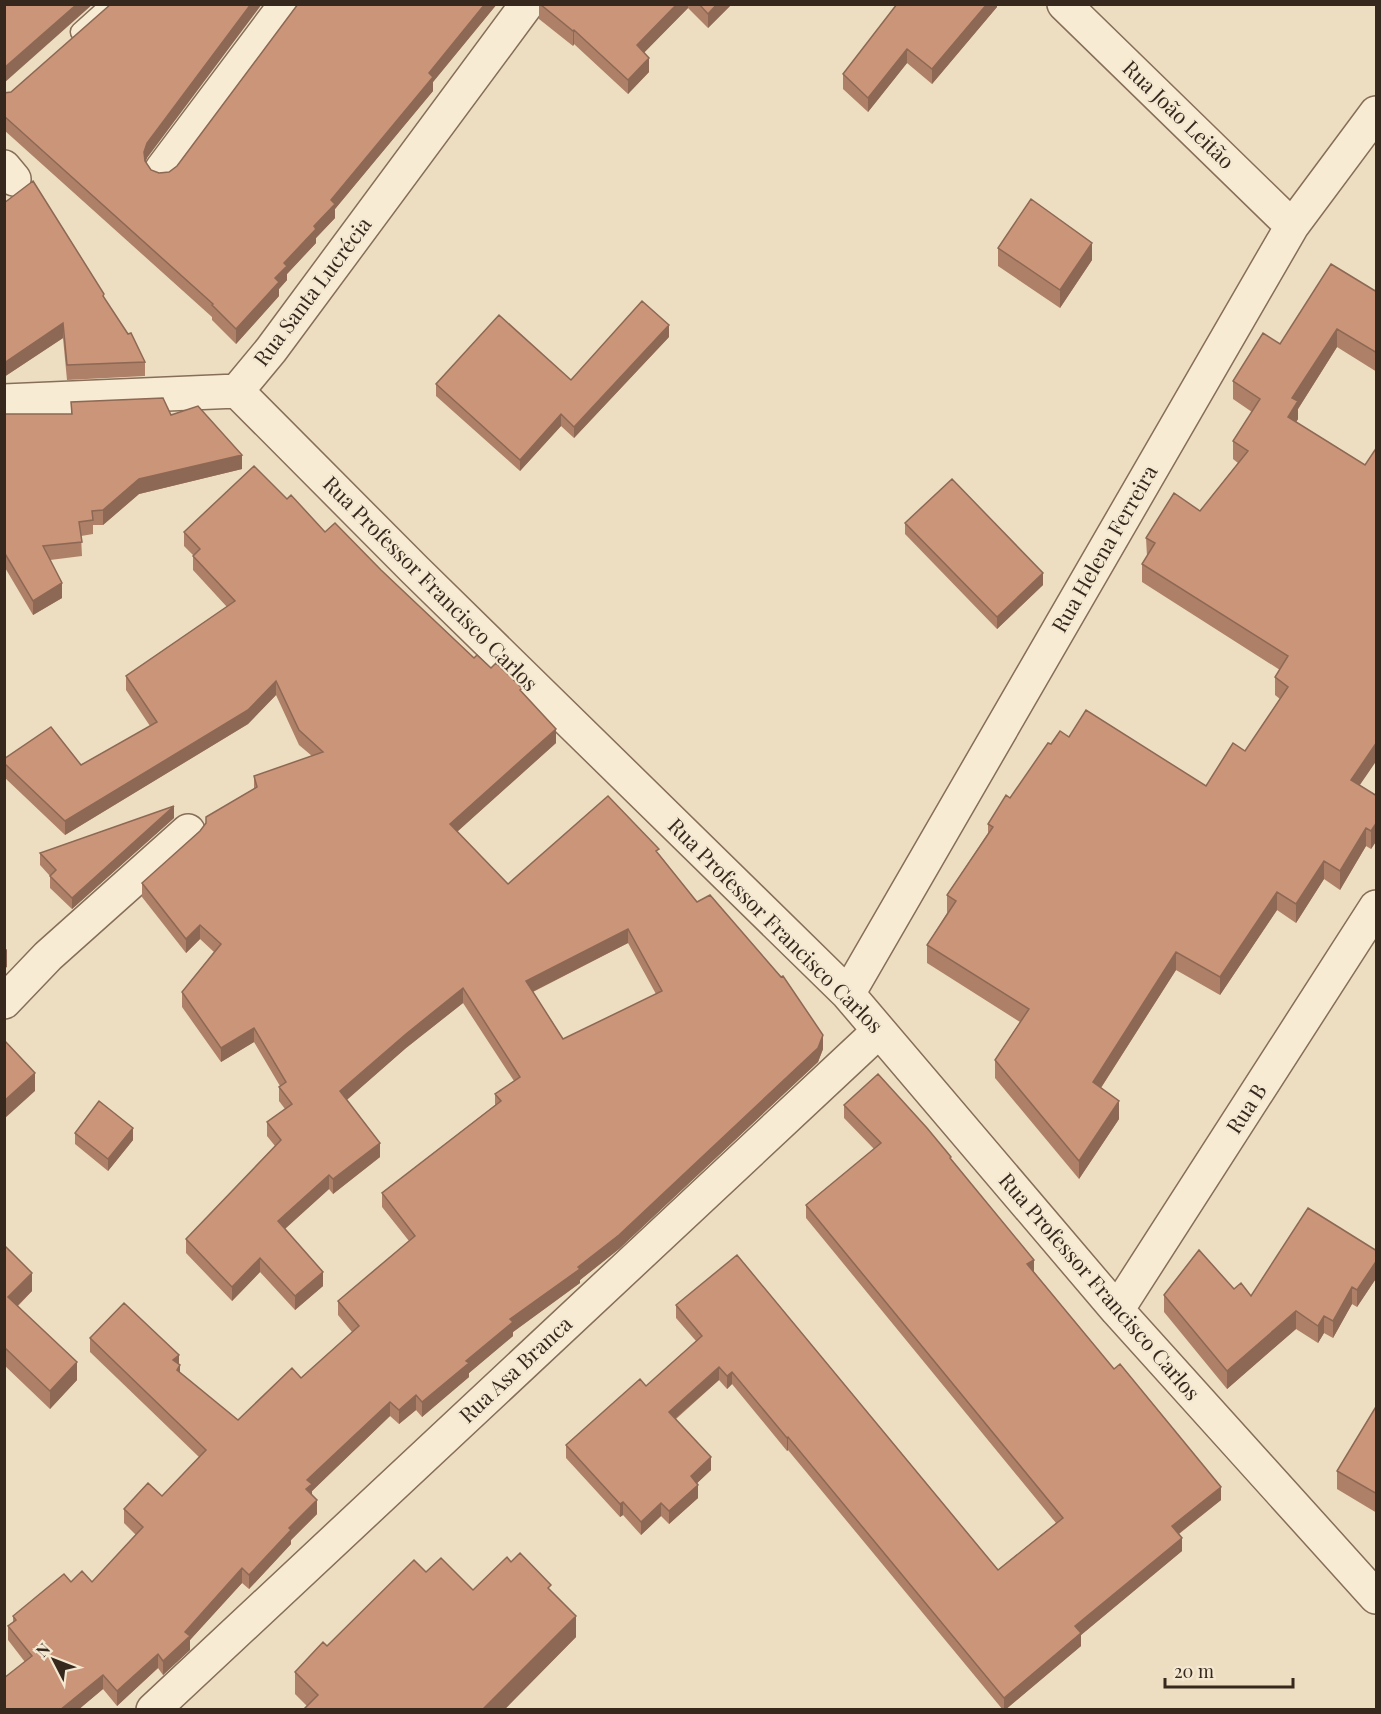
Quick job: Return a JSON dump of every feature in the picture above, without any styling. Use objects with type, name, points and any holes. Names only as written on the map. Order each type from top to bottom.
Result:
[{"type":"street","points":[[162,170],[286,4]]},
{"type":"street","name":"Rua Santa Lucrécia","points":[[237,391],[272,350],[527,4]]},
{"type":"street","name":"Rua João Leitão","points":[[1064,4],[1292,226]]},
{"type":"street","name":"Rua Helena Ferreira","points":[[848,994],[1292,226],[1377,113]]},
{"type":"street","points":[[4,401],[237,391]]},
{"type":"street","name":"Rua Professor Francisco Carlos","points":[[237,391],[415,570],[848,994],[1117,1310],[1377,1598]]},
{"type":"street","points":[[4,1002],[48,956],[189,831]]},
{"type":"street","name":"Rua B","points":[[1117,1310],[1377,907]]},
{"type":"street","name":"Rua Asa Branca","points":[[153,1710],[879,1030]]},
{"type":"lane","points":[[64,47],[111,4]]},
{"type":"building","points":[[4,4],[77,4],[4,68]]},
{"type":"building","points":[[111,4],[251,4],[147,143],[144,152],[145,161],[151,170],[159,173],[169,172],[177,166],[298,4],[485,4],[429,73],[433,77],[331,200],[335,204],[314,226],[316,229],[284,263],[287,266],[275,278],[279,282],[236,329],[213,304],[4,116],[4,93],[11,92]]},
{"type":"building","points":[[540,4],[677,4],[637,45],[649,58],[628,80],[574,30]]},
{"type":"building","points":[[699,4],[717,4],[708,14]]},
{"type":"building","points":[[897,4],[987,4],[932,69],[907,49],[868,98],[843,74]]},
{"type":"building","points":[[33,181],[104,294],[103,296],[128,334],[131,333],[145,362],[67,365],[63,323],[4,363],[4,203]]},
{"type":"building","points":[[1031,199],[1092,243],[1060,290],[998,248]]},
{"type":"building","points":[[1331,264],[1377,292],[1377,353],[1337,329],[1292,398],[1298,401],[1288,417],[1365,465],[1377,447],[1377,742],[1351,780],[1377,796],[1377,822],[1371,831],[1366,828],[1340,871],[1324,861],[1296,904],[1277,892],[1220,977],[1176,952],[1093,1082],[1119,1101],[1079,1161],[995,1060],[1029,1009],[927,945],[956,901],[947,895],[993,827],[988,824],[1006,795],[1010,798],[1048,743],[1051,744],[1060,731],[1069,737],[1086,710],[1206,786],[1233,743],[1245,751],[1288,687],[1275,677],[1288,656],[1142,564],[1155,543],[1146,538],[1174,493],[1200,511],[1248,451],[1233,441],[1260,399],[1233,381],[1263,333],[1280,344]]},
{"type":"building","points":[[642,301],[669,325],[574,427],[561,414],[520,460],[436,384],[499,315],[571,380]]},
{"type":"building","points":[[163,398],[171,415],[198,406],[242,455],[139,479],[103,510],[92,511],[93,520],[79,522],[82,542],[43,546],[62,583],[33,601],[4,552],[4,414],[72,414],[71,402]]},
{"type":"building","points":[[254,466],[287,499],[291,495],[325,532],[335,523],[474,658],[477,655],[491,668],[496,663],[522,688],[520,690],[556,729],[450,824],[508,884],[608,796],[659,849],[656,851],[697,902],[710,895],[781,977],[783,976],[823,1035],[818,1048],[619,1235],[578,1267],[580,1269],[510,1319],[513,1322],[422,1402],[416,1395],[399,1410],[390,1402],[307,1480],[312,1484],[306,1489],[317,1500],[289,1528],[291,1530],[249,1575],[242,1568],[185,1632],[190,1636],[163,1661],[158,1654],[117,1691],[103,1675],[60,1710],[4,1710],[4,1678],[32,1656],[8,1626],[16,1620],[13,1616],[64,1574],[71,1582],[82,1571],[92,1582],[143,1527],[124,1509],[148,1483],[162,1496],[206,1450],[90,1338],[124,1303],[179,1355],[173,1360],[180,1365],[177,1370],[238,1420],[292,1368],[301,1378],[359,1326],[338,1301],[415,1236],[382,1193],[501,1101],[495,1094],[520,1077],[463,988],[340,1091],[380,1143],[333,1179],[329,1175],[278,1221],[323,1272],[295,1296],[260,1258],[232,1287],[186,1239],[281,1140],[267,1122],[292,1104],[279,1087],[286,1082],[254,1028],[221,1048],[182,992],[221,944],[200,925],[186,939],[142,883],[200,831],[206,823],[206,817],[257,787],[254,776],[323,752],[299,730],[276,681],[248,710],[65,821],[4,763],[4,759],[51,727],[81,765],[157,722],[126,676],[235,601],[193,556],[200,549],[184,532]],"holes":[[[628,929],[662,991],[563,1039],[526,981]]]},
{"type":"building","points":[[952,479],[1043,573],[997,617],[905,523]]},
{"type":"building","points":[[174,806],[72,898],[50,876],[56,870],[40,853]]},
{"type":"building","points":[[4,1040],[35,1073],[4,1101]]},
{"type":"building","points":[[878,1074],[927,1128],[1034,1260],[1027,1264],[1114,1369],[1120,1364],[1221,1487],[1172,1526],[1182,1538],[1075,1626],[1081,1633],[1004,1698],[732,1372],[727,1376],[719,1367],[669,1412],[711,1457],[691,1476],[698,1485],[669,1511],[661,1503],[641,1522],[623,1502],[620,1504],[566,1445],[640,1379],[646,1386],[702,1336],[676,1305],[737,1255],[998,1570],[1063,1518],[806,1205],[881,1143],[844,1105]]},
{"type":"building","points":[[99,1101],[133,1128],[108,1159],[75,1133]]},
{"type":"building","points":[[1308,1208],[1377,1251],[1377,1260],[1357,1290],[1352,1287],[1333,1321],[1324,1316],[1318,1326],[1296,1311],[1227,1371],[1164,1295],[1199,1250],[1234,1289],[1241,1283],[1251,1296]]},
{"type":"building","points":[[4,1245],[32,1273],[8,1297],[77,1362],[50,1391],[4,1347]]},
{"type":"building","points":[[1377,1405],[1377,1494],[1337,1471]]},
{"type":"building","points":[[520,1553],[551,1585],[548,1588],[576,1616],[482,1710],[303,1710],[318,1695],[295,1672],[323,1642],[327,1646],[414,1560],[426,1572],[441,1558],[473,1590],[507,1557],[511,1562]]}]
